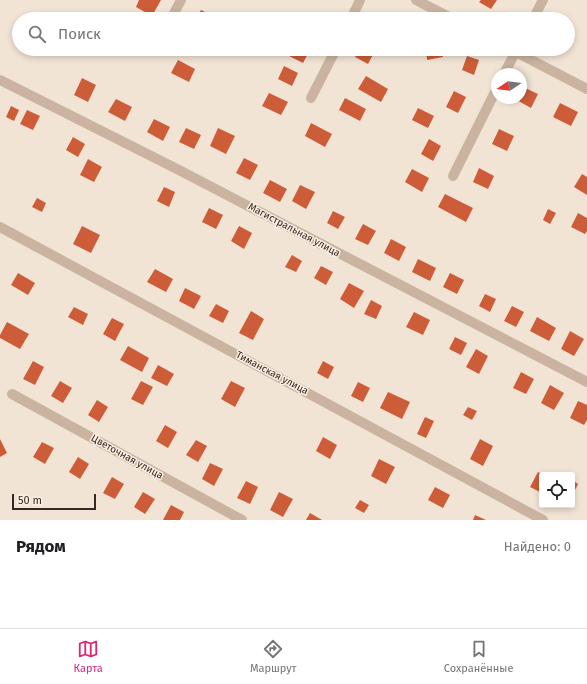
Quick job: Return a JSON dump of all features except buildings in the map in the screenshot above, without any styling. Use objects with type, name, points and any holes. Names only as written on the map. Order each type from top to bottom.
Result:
[{"type":"street","points":[[174,12],[180,0]]},
{"type":"street","points":[[354,12],[360,0]]},
{"type":"street","points":[[416,0],[439,12]]},
{"type":"street","points":[[537,12],[543,0]]},
{"type":"street","points":[[311,98],[332,56]]},
{"type":"street","points":[[506,68],[512,56]]},
{"type":"street","points":[[525,56],[587,89]]},
{"type":"street","name":"Магистральная улица","points":[[0,80],[179,170],[587,382]]},
{"type":"street","points":[[454,176],[491,100]]},
{"type":"street","name":"Тиманская улица","points":[[0,227],[543,520]]},
{"type":"street","name":"Цветочная улица","points":[[12,394],[242,520]]}]
